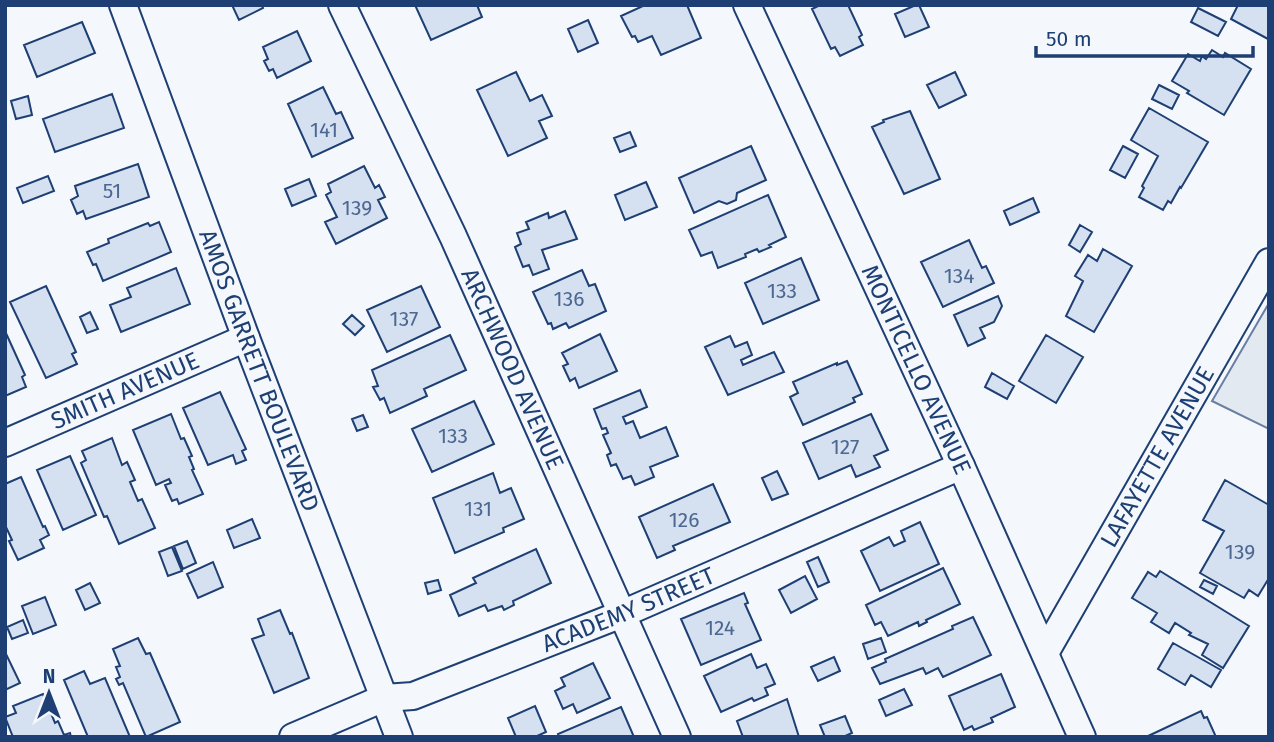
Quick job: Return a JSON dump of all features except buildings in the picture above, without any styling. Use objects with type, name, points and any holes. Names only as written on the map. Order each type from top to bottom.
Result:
[{"type":"street","name":"AMOS GARRETT BOULEVARD","points":[[123,5],[246,338],[399,737]]},
{"type":"street","name":"ARCHWOOD AVENUE","points":[[342,5],[453,236],[677,737]]},
{"type":"street","name":"MONTICELLO AVENUE","points":[[747,5],[961,466],[1082,737]]},
{"type":"street","name":"LAFAYETTE AVENUE","points":[[1045,653],[1269,262]]},
{"type":"street","name":"SMITH AVENUE","points":[[5,443],[246,338]]},
{"type":"street","name":"ACADEMY STREET","points":[[293,737],[384,698],[413,696],[622,614],[961,466]]},
{"type":"shaded area","points":[[1269,303],[1269,429],[1212,401]]}]
